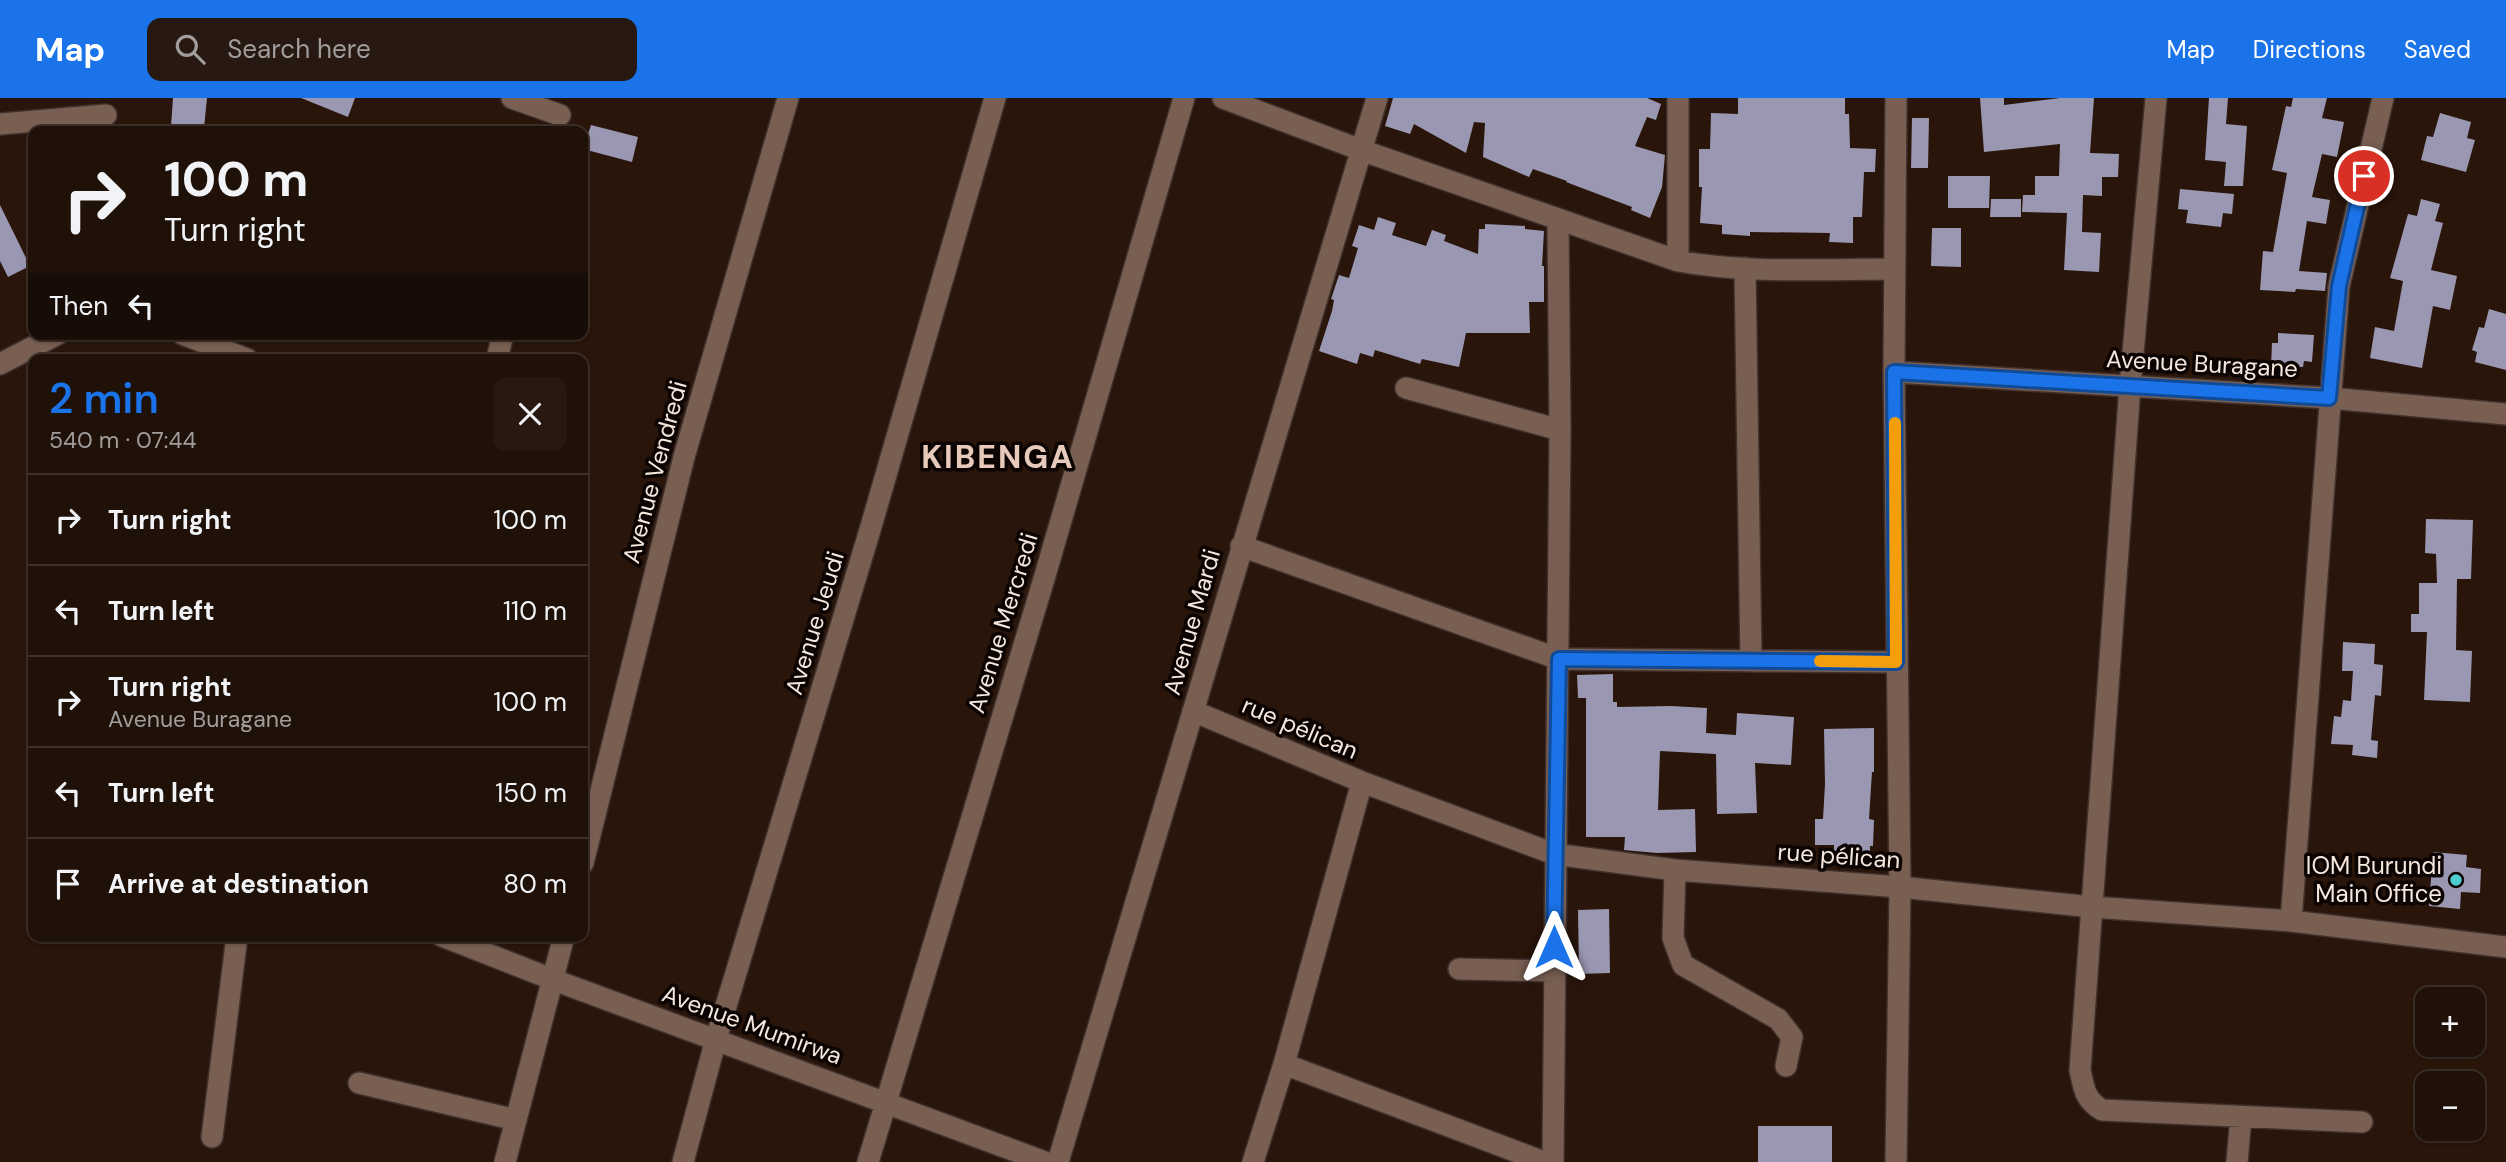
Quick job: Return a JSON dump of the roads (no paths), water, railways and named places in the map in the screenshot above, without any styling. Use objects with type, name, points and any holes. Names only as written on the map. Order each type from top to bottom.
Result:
[{"type":"street","points":[[512,98],[561,115]]},
{"type":"street","name":"Avenue Vendredi","points":[[588,843],[684,457],[788,98]]},
{"type":"street","name":"Avenue Jeudi","points":[[683,1162],[716,1039],[870,530],[995,98]]},
{"type":"street","name":"Avenue Mercredi","points":[[868,1162],[1044,579],[1184,98]]},
{"type":"street","points":[[1223,98],[1361,150],[1678,261],[1745,268],[1894,269]]},
{"type":"street","name":"Avenue Mardi","points":[[1058,1162],[1377,98]]},
{"type":"street","points":[[1678,98],[1678,261]]},
{"type":"street","points":[[1896,98],[1894,372],[1900,887],[1896,1162]]},
{"type":"street","points":[[2156,98],[2130,386],[2080,1070],[2084,1094],[2090,1103],[2102,1110],[2362,1122]]},
{"type":"street","points":[[2291,921],[2339,286],[2383,98]]},
{"type":"street","points":[[0,124],[106,115]]},
{"type":"street","points":[[1553,1162],[1559,659],[1558,220]]},
{"type":"street","points":[[1745,268],[1751,661]]},
{"type":"street","points":[[0,364],[46,340]]},
{"type":"street","points":[[197,340],[234,354]]},
{"type":"street","name":"Avenue Buragane","points":[[1894,372],[2329,398],[2506,414]]},
{"type":"street","points":[[1406,388],[1560,430]]},
{"type":"street","points":[[1241,546],[1559,659],[1896,662]]},
{"type":"street","name":"rue pélican","points":[[1193,711],[1362,782],[1555,854],[1675,870],[1900,887],[2092,907],[2291,921],[2506,947]]},
{"type":"street","points":[[1253,1162],[1284,1064],[1362,782]]},
{"type":"street","points":[[1675,870],[1673,938],[1683,965],[1778,1019],[1792,1037],[1786,1066]]},
{"type":"street","points":[[212,1137],[236,942]]},
{"type":"street","name":"Avenue Mumirwa","points":[[457,942],[1045,1162]]},
{"type":"street","points":[[505,1162],[564,942]]},
{"type":"street","points":[[1459,969],[1554,971]]},
{"type":"street","points":[[1284,1064],[1544,1162]]},
{"type":"street","points":[[359,1083],[516,1120]]},
{"type":"street","points":[[2237,1162],[2241,1116]]},
{"type":"place","name":"IOM Burundi Main Office","points":[[2456,880]]},
{"type":"district","name":"KIBENGA","points":[[998,457]]}]
